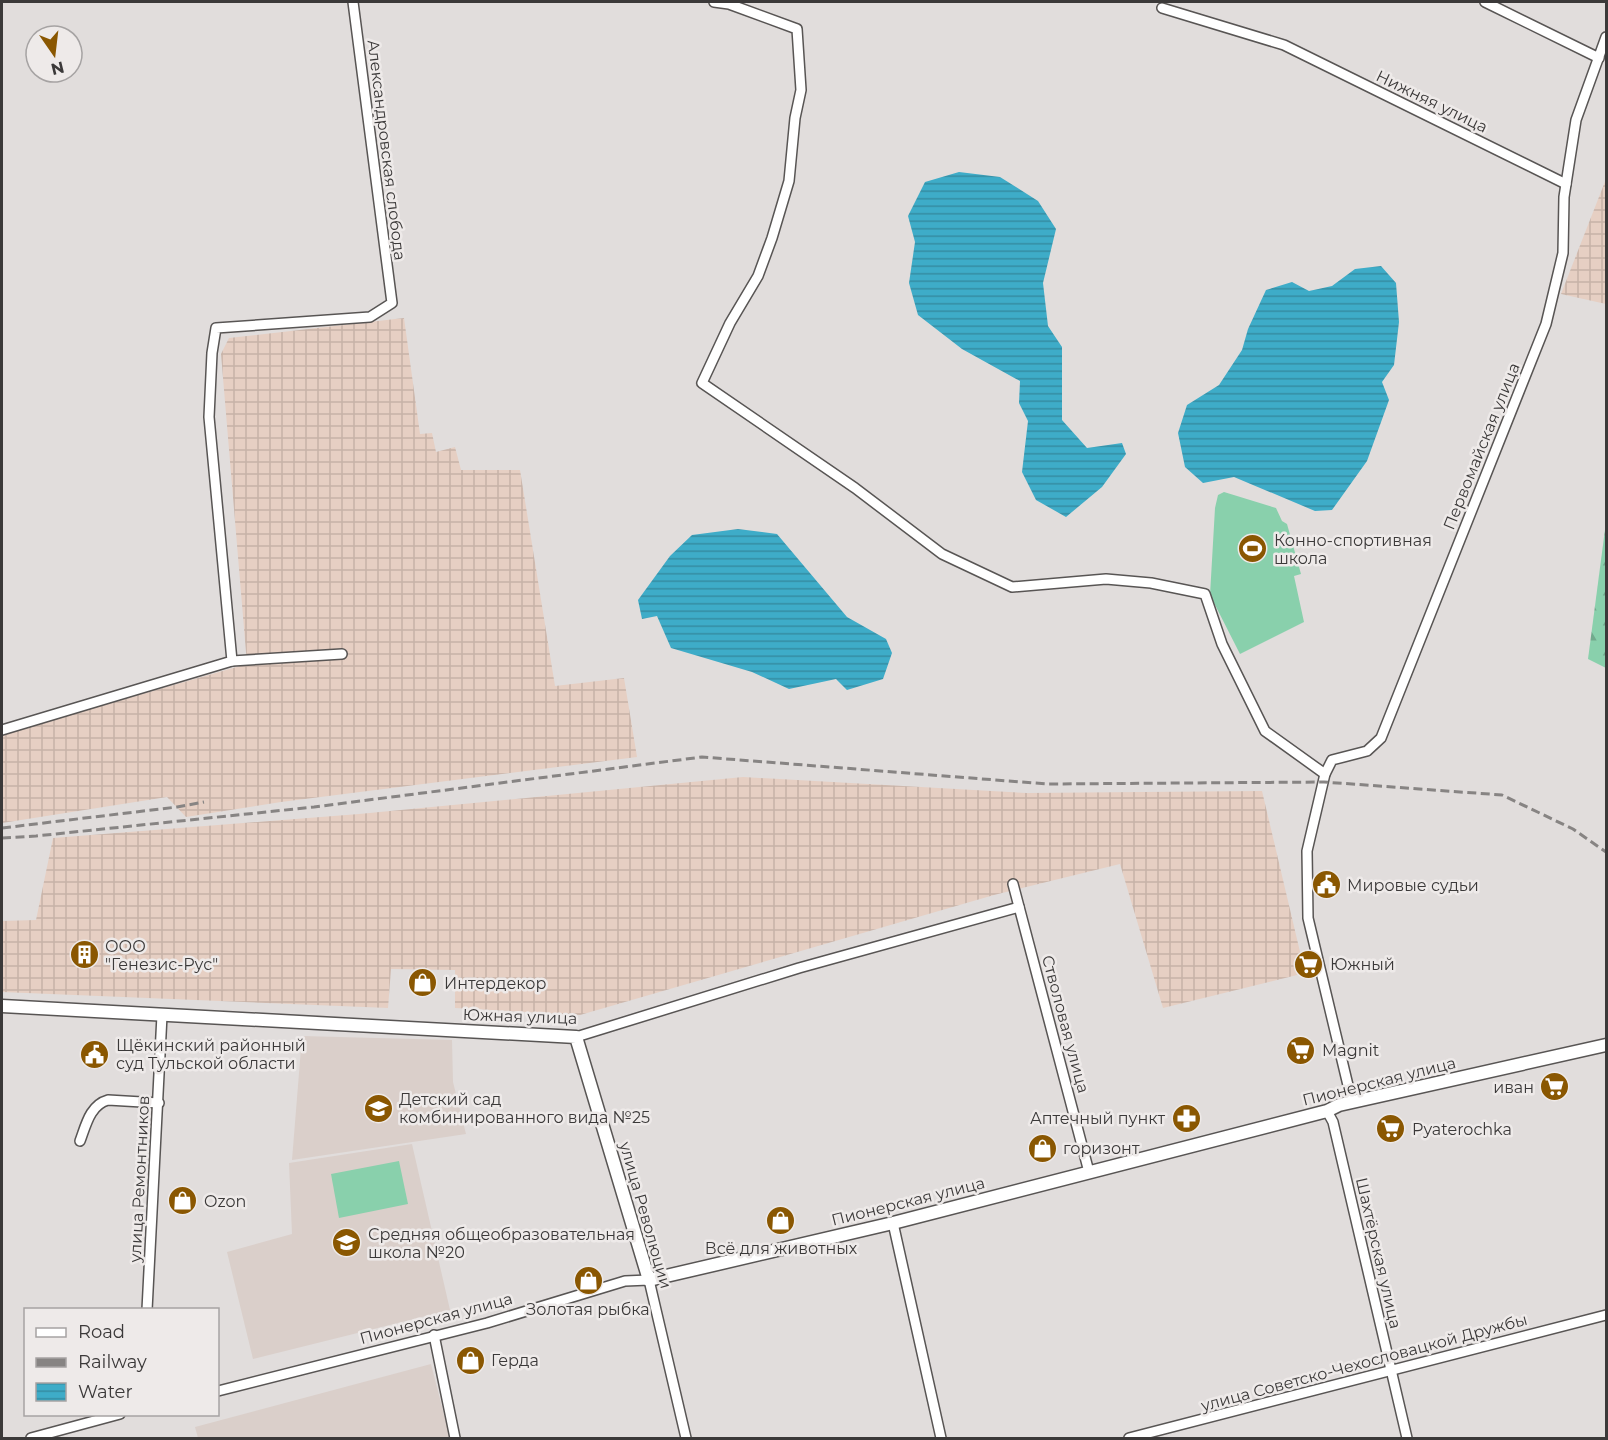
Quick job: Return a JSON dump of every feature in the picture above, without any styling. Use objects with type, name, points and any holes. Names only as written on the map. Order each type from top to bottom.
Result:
[{"type":"street","name":"Александровская слобода","points":[[232,661],[209,417],[212,353],[216,328],[370,317],[392,303],[353,2]]},
{"type":"street","points":[[714,2],[729,4],[797,28],[801,90],[795,118],[789,181],[772,238],[758,276],[730,323],[702,383],[855,488],[942,554],[1012,588],[1106,579],[1205,594],[1222,645],[1265,731],[1324,778],[1307,851],[1308,918],[1352,1102]]},
{"type":"street","points":[[1485,2],[1599,58]]},
{"type":"street","name":"Нижняя улица","points":[[1162,8],[1284,45],[1566,184]]},
{"type":"street","name":"Первомайская улица","points":[[1324,778],[1332,760],[1367,751],[1381,738],[1546,324],[1563,253],[1566,184],[1576,120],[1606,37]]},
{"type":"street","points":[[2,730],[232,661],[342,654]]},
{"type":"street","name":"Стволовая улица","points":[[1012,884],[1089,1172]]},
{"type":"street","name":"Южная улица","points":[[2,1006],[576,1037],[799,968],[1019,907]]},
{"type":"street","name":"улица Ремонтников","points":[[147,1308],[162,1015]]},
{"type":"street","name":"улица Революции","points":[[576,1037],[650,1280],[686,1438]]},
{"type":"street","name":"Пионерская улица","points":[[219,1390],[488,1323],[625,1281],[650,1280],[893,1223],[1327,1111],[1339,1105],[1606,1045]]},
{"type":"street","points":[[80,1141],[90,1115],[101,1102],[108,1100],[159,1104]]},
{"type":"street","name":"Шахтёрская улица","points":[[1327,1111],[1334,1122],[1407,1438]]},
{"type":"street","points":[[893,1223],[941,1438]]},
{"type":"street","name":"улица Советско-Чехословацкой Дружбы","points":[[1129,1438],[1606,1315]]},
{"type":"street","points":[[434,1335],[455,1438]]},
{"type":"street","points":[[31,1438],[113,1416]]},
{"type":"shaded area","points":[[1606,179],[1606,304],[1561,294]]},
{"type":"shaded area","points":[[404,318],[420,434],[432,433],[436,452],[455,447],[461,470],[520,470],[555,686],[624,678],[637,757],[281,802],[186,817],[167,797],[2,823],[2,734],[247,664],[221,354],[229,338]]},
{"type":"shaded area","points":[[743,777],[1027,793],[1262,791],[1305,973],[1163,1008],[1120,864],[994,895],[580,1015],[455,1008],[455,970],[391,969],[388,1008],[2,992],[2,921],[36,920],[53,838],[359,814]]},
{"type":"shaded area","name":"Детский сад комбинированного вида №25","points":[[302,1036],[452,1040],[453,1082],[466,1134],[292,1160]]},
{"type":"shaded area","name":"Средняя общеобразовательная школа №20","points":[[412,1144],[450,1310],[253,1359],[227,1252],[292,1234],[289,1163]]},
{"type":"shaded area","points":[[431,1364],[450,1438],[198,1438],[195,1427]]},
{"type":"green space","name":"Конно-спортивная школа","points":[[1224,492],[1276,508],[1282,521],[1287,524],[1301,574],[1294,576],[1304,622],[1240,654],[1210,595],[1215,508],[1218,495]]},
{"type":"green space","points":[[1606,522],[1606,668],[1588,659]]},
{"type":"green space","points":[[399,1161],[408,1204],[339,1218],[331,1174]]},
{"type":"water","points":[[959,172],[1000,177],[1038,201],[1056,229],[1043,283],[1048,326],[1062,347],[1062,420],[1087,448],[1122,443],[1126,454],[1102,487],[1066,517],[1036,500],[1022,472],[1028,421],[1019,403],[1020,381],[962,349],[918,315],[909,283],[915,242],[908,216],[925,182]]},
{"type":"water","points":[[1381,266],[1396,283],[1399,322],[1394,365],[1382,382],[1389,400],[1367,461],[1332,510],[1315,511],[1234,477],[1203,483],[1185,467],[1178,433],[1187,405],[1219,385],[1242,350],[1248,329],[1266,290],[1292,282],[1309,291],[1332,286],[1355,269]]},
{"type":"water","points":[[738,529],[777,534],[847,617],[886,639],[892,653],[883,679],[847,690],[836,679],[789,689],[752,672],[671,648],[657,616],[642,619],[638,600],[670,556],[692,535]]},
{"type":"railway","points":[[2,838],[314,807],[702,757],[1047,784],[1324,782],[1502,795],[1573,829],[1606,852]]},
{"type":"railway","points":[[2,828],[204,802]]},
{"type":"place","name":"Конно-спортивная школа","points":[[1253,549]]},
{"type":"place","name":"Мировые судьи","points":[[1326,885]]},
{"type":"place","name":"ООО \"Генезис-Рус\"","points":[[84,955]]},
{"type":"place","name":"Южный","points":[[1309,964]]},
{"type":"place","name":"Интердекор","points":[[423,983]]},
{"type":"place","name":"Magnit","points":[[1301,1050]]},
{"type":"place","name":"Щёкинский районный суд Тульской области","points":[[95,1054]]},
{"type":"place","name":"иван","points":[[1555,1087]]},
{"type":"place","name":"Детский сад комбинированного вида №25","points":[[378,1108]]},
{"type":"place","name":"Аптечный пункт","points":[[1186,1118]]},
{"type":"place","name":"Pyaterochka","points":[[1391,1129]]},
{"type":"place","name":"горизонт","points":[[1042,1148]]},
{"type":"place","name":"Ozon","points":[[183,1201]]},
{"type":"place","name":"Всё для животных","points":[[781,1220]]},
{"type":"place","name":"Средняя общеобразовательная школа №20","points":[[347,1243]]},
{"type":"place","name":"Золотая рыбка","points":[[588,1281]]},
{"type":"place","name":"Герда","points":[[470,1360]]}]
